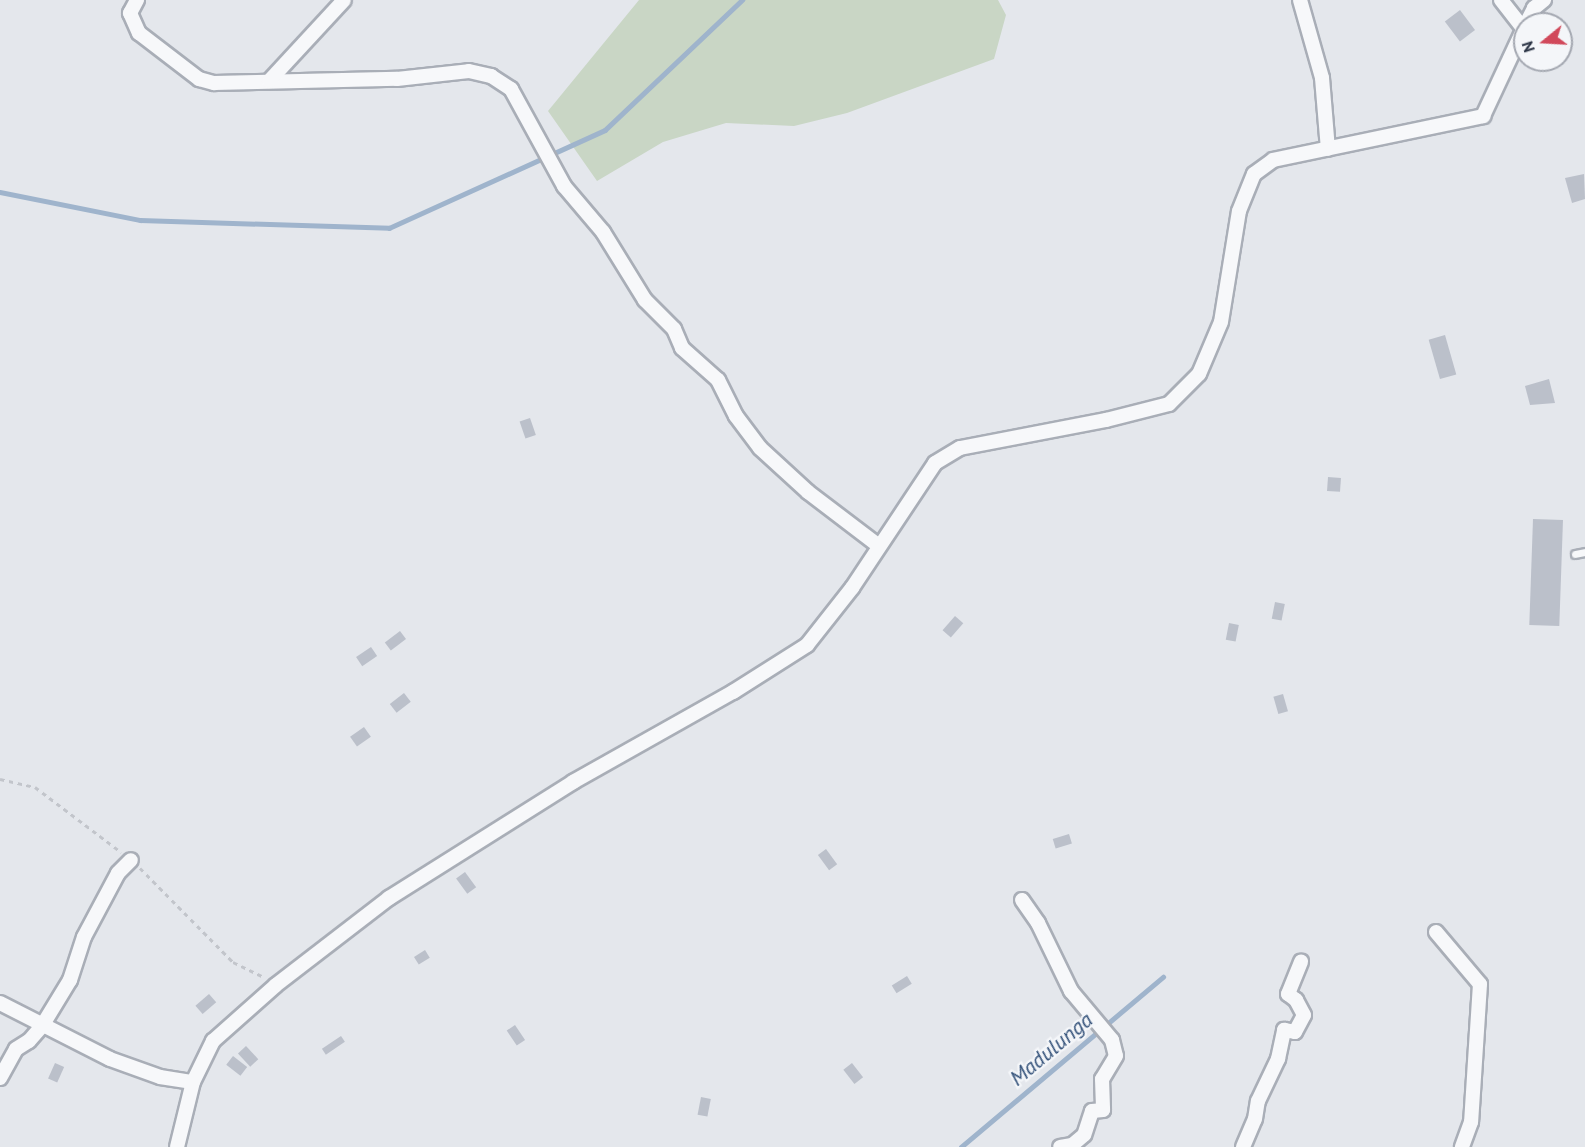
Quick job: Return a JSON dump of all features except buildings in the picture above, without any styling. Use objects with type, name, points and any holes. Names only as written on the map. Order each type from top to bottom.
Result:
[{"type":"street","points":[[137,0],[130,14],[133,27],[199,79],[213,83],[397,79],[470,71],[491,76],[510,89],[564,186],[603,232],[645,300],[674,329],[682,348],[718,380],[736,416],[760,447],[808,492],[879,546]]},
{"type":"street","points":[[269,81],[344,0]]},
{"type":"street","points":[[1300,0],[1322,78],[1328,149]]},
{"type":"street","points":[[1501,0],[1513,13]]},
{"type":"street","points":[[1532,12],[1544,0]]},
{"type":"street","points":[[177,1147],[193,1082],[213,1041],[276,985],[389,898],[573,782],[733,692],[807,645],[879,546],[935,463],[960,448],[1106,420],[1169,404],[1199,374],[1221,322],[1239,211],[1254,174],[1273,160],[1483,116],[1513,52]]},
{"type":"street","points":[[0,1078],[16,1048],[29,1041],[42,1026],[70,980],[84,937],[118,873],[131,860]]},
{"type":"street","points":[[1022,900],[1038,923],[1071,991],[1112,1040],[1116,1056],[1102,1079],[1103,1110],[1092,1111],[1084,1135],[1072,1145],[1060,1147]]},
{"type":"street","points":[[1436,932],[1480,984],[1471,1122],[1462,1147]]},
{"type":"street","points":[[1243,1147],[1255,1119],[1258,1101],[1278,1059],[1284,1030],[1295,1032],[1304,1016],[1296,1000],[1288,994],[1301,961]]},
{"type":"street","points":[[0,1002],[42,1026],[110,1059],[160,1077],[193,1082]]},
{"type":"lane","points":[[1575,554],[1585,552]]},
{"type":"path","points":[[0,779],[35,787],[155,879],[233,962],[276,985]]},
{"type":"green space","points":[[639,0],[998,0],[1006,15],[994,59],[847,113],[794,126],[726,123],[663,142],[597,181],[548,111]]},
{"type":"waterway","points":[[0,192],[140,220],[389,228],[605,130],[742,0]]},
{"type":"waterway","name":"Madulunga","points":[[961,1147],[1163,977]]}]
